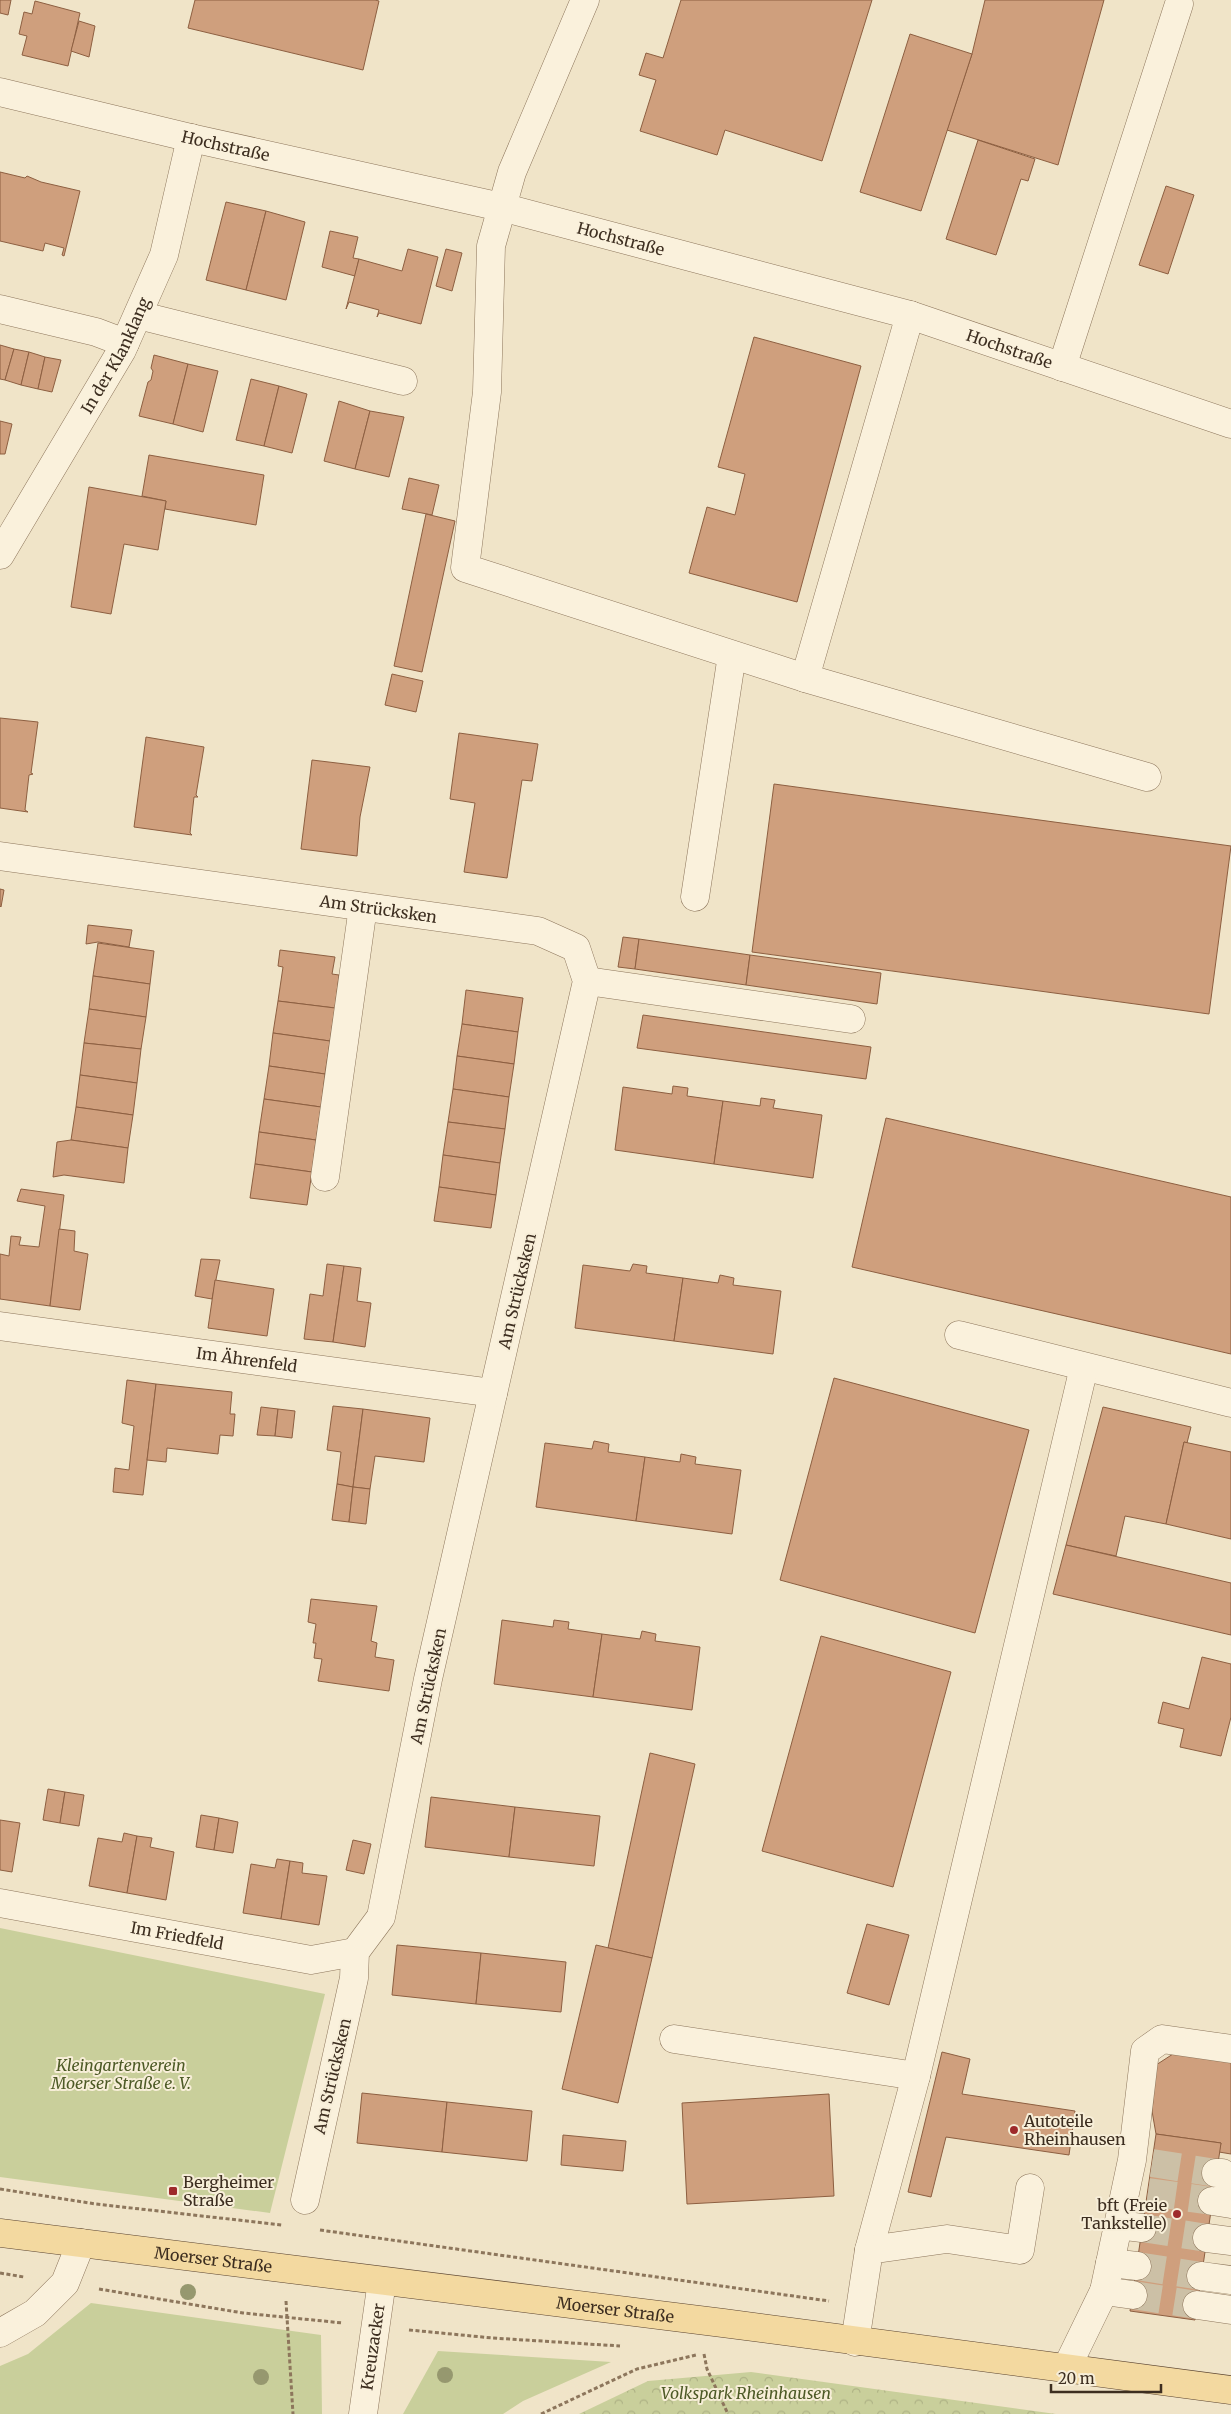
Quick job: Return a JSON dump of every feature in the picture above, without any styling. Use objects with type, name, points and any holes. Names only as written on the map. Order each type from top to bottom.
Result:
[{"type":"main road","name":"Moerser Straße","points":[[0,2232],[723,2323],[855,2342],[1231,2390]]},
{"type":"street","points":[[585,0],[512,172],[491,246],[487,392],[464,568],[805,678],[1147,777]]},
{"type":"street","points":[[1062,367],[1179,4]]},
{"type":"street","name":"Hochstraße","points":[[0,92],[191,138],[501,207],[910,315],[1231,424]]},
{"type":"street","name":"In der Klanklang","points":[[0,555],[125,343],[138,315],[164,255],[191,138]]},
{"type":"street","points":[[0,309],[96,332],[125,343]]},
{"type":"street","points":[[138,315],[403,381]]},
{"type":"street","points":[[805,678],[910,315]]},
{"type":"street","points":[[695,898],[732,655]]},
{"type":"street","name":"Am Strücksken","points":[[0,856],[538,931],[576,948],[586,981],[428,1679],[381,1917],[355,1952],[354,1978],[304,2200]]},
{"type":"street","points":[[325,1177],[363,907]]},
{"type":"street","points":[[586,981],[851,1019]]},
{"type":"street","name":"Im Ährenfeld","points":[[0,1326],[493,1393]]},
{"type":"street","points":[[958,1335],[1231,1403]]},
{"type":"street","points":[[855,2342],[869,2250],[916,2076],[1084,1367]]},
{"type":"street","name":"Im Friedfeld","points":[[0,1903],[312,1960],[355,1952]]},
{"type":"street","points":[[674,2039],[916,2076]]},
{"type":"street","points":[[1066,2369],[1104,2291],[1110,2263],[1130,2227],[1142,2162],[1137,2121],[1146,2051],[1162,2039],[1231,2049]]},
{"type":"street","points":[[869,2250],[947,2239],[1020,2250],[1030,2188]]},
{"type":"street","points":[[0,2333],[35,2313],[65,2283],[81,2243]]},
{"type":"street","points":[[1110,2263],[1137,2266]]},
{"type":"street","points":[[1201,2276],[1231,2280]]},
{"type":"street","name":"Kreuzacker","points":[[363,2414],[377,2327],[382,2281]]},
{"type":"street","points":[[1104,2291],[1133,2295]]},
{"type":"street","points":[[1197,2304],[1231,2310]]},
{"type":"path","points":[[0,2189],[96,2204],[290,2226]]},
{"type":"path","points":[[319,2230],[860,2305]]},
{"type":"path","points":[[0,2273],[243,2313],[493,2338],[627,2346]]},
{"type":"path","points":[[286,2318],[293,2414]]},
{"type":"path","points":[[684,2351],[713,2354]]},
{"type":"path","points":[[541,2414],[636,2369],[704,2353]]},
{"type":"path","points":[[704,2353],[707,2369],[728,2414]]},
{"type":"green space","name":"Kleingartenverein Moerser Straße e. V.","points":[[0,1928],[325,1994],[270,2213],[0,2177]]},
{"type":"green space","points":[[91,2303],[321,2335],[322,2414],[0,2414],[0,2366],[28,2354]]},
{"type":"green space","points":[[438,2351],[611,2362],[523,2401],[503,2414],[403,2414]]},
{"type":"green space","name":"Volkspark Rheinhausen","points":[[751,2372],[1056,2414],[579,2414],[648,2381]]},
{"type":"building","points":[[0,0],[11,0],[8,15],[0,13]]},
{"type":"building","points":[[195,0],[379,1],[363,70],[188,28]]},
{"type":"building","points":[[681,0],[872,0],[822,161],[725,130],[717,155],[640,131],[656,80],[639,75],[646,53],[663,58]]},
{"type":"building","points":[[985,0],[1104,0],[1058,165],[947,130],[972,54]]},
{"type":"building","points":[[35,1],[80,13],[68,66],[22,55],[27,36],[19,34],[24,12],[32,14]]},
{"type":"building","points":[[79,21],[95,26],[89,57],[71,51]]},
{"type":"building","points":[[910,34],[972,54],[921,211],[860,192]]},
{"type":"building","points":[[978,140],[1035,159],[1028,181],[1021,179],[996,255],[946,239]]},
{"type":"building","points":[[0,172],[25,178],[27,176],[41,182],[80,191],[64,256],[62,255],[64,248],[45,243],[43,251],[0,241]]},
{"type":"building","points":[[1166,186],[1194,195],[1168,274],[1139,265]]},
{"type":"building","points":[[226,202],[266,211],[246,290],[206,280]]},
{"type":"building","points":[[266,211],[305,222],[286,300],[246,290]]},
{"type":"building","points":[[330,231],[358,237],[353,258],[359,259],[355,276],[322,267]]},
{"type":"building","points":[[408,249],[438,257],[421,324],[379,313],[377,317],[379,310],[349,302],[346,309],[359,259],[402,271]]},
{"type":"building","points":[[446,249],[462,253],[452,291],[436,286]]},
{"type":"building","points":[[754,337],[861,366],[797,602],[689,573],[707,507],[735,515],[745,474],[718,467]]},
{"type":"building","points":[[0,345],[14,349],[5,380],[0,379]]},
{"type":"building","points":[[14,349],[29,352],[21,385],[5,380]]},
{"type":"building","points":[[29,352],[45,357],[38,389],[21,385]]},
{"type":"building","points":[[154,355],[188,364],[173,424],[139,416],[148,382],[151,380]]},
{"type":"building","points":[[45,357],[61,360],[52,392],[38,389]]},
{"type":"building","points":[[188,364],[218,371],[203,432],[173,424]]},
{"type":"building","points":[[251,379],[279,386],[264,446],[236,440]]},
{"type":"building","points":[[279,386],[307,394],[292,453],[264,446]]},
{"type":"building","points":[[339,401],[370,411],[355,469],[324,461]]},
{"type":"building","points":[[370,411],[404,417],[389,477],[355,469]]},
{"type":"building","points":[[0,421],[12,424],[5,454],[0,454]]},
{"type":"building","points":[[149,455],[264,475],[256,525],[165,509],[166,501],[142,496]]},
{"type":"building","points":[[409,478],[439,485],[432,515],[402,509]]},
{"type":"building","points":[[89,487],[166,501],[158,550],[124,544],[111,614],[71,607]]},
{"type":"building","points":[[426,514],[455,521],[422,672],[394,666]]},
{"type":"building","points":[[392,674],[423,681],[416,712],[385,705]]},
{"type":"building","points":[[0,718],[38,722],[31,773],[33,774],[29,775],[25,810],[28,812],[0,808]]},
{"type":"building","points":[[459,733],[538,744],[532,781],[522,780],[507,878],[464,872],[475,803],[450,799]]},
{"type":"building","points":[[146,737],[204,747],[196,795],[198,797],[194,797],[190,833],[192,835],[134,827]]},
{"type":"building","points":[[312,760],[370,767],[360,817],[357,856],[301,849]]},
{"type":"building","points":[[774,784],[1231,846],[1209,1014],[752,952]]},
{"type":"building","points":[[0,889],[4,890],[1,907],[0,906]]},
{"type":"building","points":[[88,925],[132,930],[129,947],[98,942],[86,944]]},
{"type":"building","points":[[623,937],[639,939],[635,969],[618,967]]},
{"type":"building","points":[[639,939],[750,955],[746,985],[635,969]]},
{"type":"building","points":[[98,943],[154,951],[150,984],[93,976]]},
{"type":"building","points":[[280,950],[335,957],[332,974],[339,975],[335,1008],[278,1001],[283,967],[278,966]]},
{"type":"building","points":[[750,955],[881,973],[877,1004],[746,985]]},
{"type":"building","points":[[93,976],[150,984],[146,1017],[89,1009]]},
{"type":"building","points":[[466,990],[523,998],[518,1032],[462,1024]]},
{"type":"building","points":[[278,1001],[335,1008],[330,1041],[273,1033]]},
{"type":"building","points":[[89,1009],[146,1017],[141,1049],[84,1043]]},
{"type":"building","points":[[643,1015],[871,1047],[866,1079],[637,1048]]},
{"type":"building","points":[[462,1024],[518,1032],[514,1064],[457,1056]]},
{"type":"building","points":[[273,1033],[330,1041],[325,1074],[269,1066]]},
{"type":"building","points":[[84,1043],[141,1049],[137,1083],[80,1075]]},
{"type":"building","points":[[457,1056],[514,1064],[509,1097],[453,1089]]},
{"type":"building","points":[[269,1066],[325,1074],[321,1107],[264,1099]]},
{"type":"building","points":[[80,1075],[137,1083],[133,1115],[76,1107]]},
{"type":"building","points":[[673,1086],[688,1088],[687,1096],[723,1101],[714,1164],[615,1150],[623,1087],[672,1094]]},
{"type":"building","points":[[453,1089],[509,1097],[505,1129],[448,1122]]},
{"type":"building","points":[[761,1098],[775,1100],[773,1108],[822,1115],[813,1178],[714,1164],[723,1101],[760,1106]]},
{"type":"building","points":[[264,1099],[321,1107],[316,1140],[259,1132]]},
{"type":"building","points":[[76,1107],[133,1115],[128,1148],[71,1140]]},
{"type":"building","points":[[886,1118],[1231,1197],[1231,1354],[852,1267]]},
{"type":"building","points":[[448,1122],[505,1129],[500,1163],[443,1155]]},
{"type":"building","points":[[259,1132],[316,1140],[312,1172],[255,1164]]},
{"type":"building","points":[[71,1140],[128,1148],[124,1183],[64,1175],[53,1177],[57,1142]]},
{"type":"building","points":[[443,1155],[500,1163],[496,1195],[439,1187]]},
{"type":"building","points":[[255,1164],[312,1172],[307,1205],[250,1198]]},
{"type":"building","points":[[439,1187],[496,1195],[491,1228],[434,1221]]},
{"type":"building","points":[[21,1189],[64,1195],[50,1306],[0,1299],[0,1254],[9,1256],[11,1236],[21,1237],[19,1245],[39,1247],[45,1206],[17,1201]]},
{"type":"building","points":[[59,1229],[75,1231],[74,1251],[88,1254],[80,1310],[50,1306]]},
{"type":"building","points":[[201,1259],[220,1260],[212,1299],[195,1296]]},
{"type":"building","points":[[327,1264],[344,1266],[333,1342],[304,1339],[310,1294],[323,1296]]},
{"type":"building","points":[[633,1264],[647,1266],[646,1273],[683,1278],[674,1341],[575,1328],[583,1265],[630,1271]]},
{"type":"building","points":[[344,1266],[361,1268],[357,1301],[371,1303],[365,1347],[333,1342]]},
{"type":"building","points":[[720,1275],[734,1278],[733,1285],[781,1291],[773,1354],[674,1341],[683,1278],[718,1283]]},
{"type":"building","points":[[215,1280],[274,1289],[267,1336],[208,1328]]},
{"type":"building","points":[[834,1378],[1029,1430],[975,1633],[780,1580]]},
{"type":"building","points":[[127,1380],[156,1384],[143,1495],[113,1492],[115,1468],[129,1470],[134,1426],[122,1423]]},
{"type":"building","points":[[156,1384],[232,1392],[230,1414],[235,1414],[233,1436],[220,1435],[218,1454],[167,1448],[166,1462],[147,1460]]},
{"type":"building","points":[[333,1406],[363,1409],[353,1487],[337,1484],[341,1452],[327,1450]]},
{"type":"building","points":[[261,1407],[278,1409],[275,1436],[257,1435]]},
{"type":"building","points":[[1103,1407],[1191,1427],[1187,1443],[1184,1442],[1166,1524],[1125,1516],[1116,1556],[1066,1545]]},
{"type":"building","points":[[278,1409],[295,1411],[292,1438],[275,1436]]},
{"type":"building","points":[[363,1409],[430,1418],[424,1462],[375,1456],[370,1489],[353,1487]]},
{"type":"building","points":[[594,1441],[609,1444],[608,1452],[645,1457],[636,1521],[536,1507],[545,1443],[592,1449]]},
{"type":"building","points":[[1184,1442],[1231,1452],[1231,1539],[1166,1524]]},
{"type":"building","points":[[681,1454],[696,1457],[695,1464],[741,1470],[732,1534],[636,1521],[645,1457],[680,1462]]},
{"type":"building","points":[[337,1484],[353,1487],[349,1522],[332,1520]]},
{"type":"building","points":[[353,1487],[370,1489],[366,1524],[349,1522]]},
{"type":"building","points":[[1066,1545],[1231,1583],[1231,1635],[1053,1594]]},
{"type":"building","points":[[311,1599],[377,1606],[371,1641],[377,1643],[375,1657],[394,1660],[389,1691],[318,1681],[322,1659],[314,1658],[316,1643],[313,1643],[316,1624],[308,1622]]},
{"type":"building","points":[[502,1620],[553,1627],[554,1620],[569,1622],[568,1629],[602,1634],[593,1697],[494,1684]]},
{"type":"building","points":[[642,1631],[656,1634],[655,1641],[700,1647],[692,1710],[593,1697],[602,1634],[640,1639]]},
{"type":"building","points":[[821,1636],[951,1672],[893,1887],[762,1851]]},
{"type":"building","points":[[1202,1657],[1231,1664],[1231,1717],[1221,1756],[1180,1747],[1184,1729],[1158,1723],[1163,1702],[1189,1709]]},
{"type":"building","points":[[650,1753],[695,1764],[652,1958],[608,1948]]},
{"type":"building","points":[[48,1789],[65,1792],[60,1823],[43,1820]]},
{"type":"building","points":[[65,1792],[84,1795],[79,1826],[60,1823]]},
{"type":"building","points":[[431,1797],[515,1807],[509,1857],[425,1847]]},
{"type":"building","points":[[515,1807],[600,1816],[594,1866],[509,1857]]},
{"type":"building","points":[[201,1815],[219,1818],[214,1850],[196,1847]]},
{"type":"building","points":[[219,1818],[238,1822],[233,1853],[214,1850]]},
{"type":"building","points":[[0,1820],[20,1823],[12,1872],[0,1870]]},
{"type":"building","points":[[124,1833],[137,1836],[127,1893],[89,1886],[98,1838],[122,1842]]},
{"type":"building","points":[[137,1836],[152,1838],[150,1847],[174,1852],[166,1900],[127,1893]]},
{"type":"building","points":[[353,1840],[371,1844],[364,1874],[346,1870]]},
{"type":"building","points":[[277,1859],[290,1861],[281,1919],[243,1913],[251,1864],[275,1868]]},
{"type":"building","points":[[290,1861],[303,1863],[302,1873],[327,1876],[319,1925],[281,1919]]},
{"type":"building","points":[[867,1924],[909,1935],[889,2005],[847,1993]]},
{"type":"building","points":[[397,1945],[481,1953],[476,2004],[392,1995]]},
{"type":"building","points":[[596,1945],[652,1958],[618,2103],[562,2089]]},
{"type":"building","points":[[481,1953],[566,1962],[561,2012],[476,2004]]},
{"type":"building","points":[[942,2052],[970,2059],[962,2094],[1075,2111],[1069,2155],[946,2137],[931,2197],[908,2192]]},
{"type":"building","points":[[1173,2054],[1231,2061],[1231,2154],[1219,2152],[1221,2143],[1156,2134],[1152,2111],[1156,2065]]},
{"type":"building","points":[[362,2093],[447,2102],[442,2152],[357,2143]]},
{"type":"building","points":[[829,2094],[834,2196],[687,2204],[682,2103]]},
{"type":"building","points":[[447,2102],[532,2111],[527,2161],[442,2152]]},
{"type":"building","points":[[1156,2134],[1221,2143],[1195,2320],[1130,2311]]},
{"type":"building","points":[[563,2135],[626,2141],[623,2171],[561,2165]]},
{"type":"tunnel","points":[[1152,2163],[1216,2173]]},
{"type":"tunnel","points":[[1148,2192],[1212,2201]]},
{"type":"tunnel","points":[[1142,2228],[1207,2238]]},
{"type":"tunnel","points":[[1137,2266],[1201,2276]]},
{"type":"tunnel","points":[[1133,2295],[1197,2305]]},
{"type":"place","name":"Autoteile Rheinhausen","points":[[1014,2130]]},
{"type":"place","name":"Bergheimer Straße","points":[[173,2191]]},
{"type":"place","name":"bft (Freie Tankstelle)","points":[[1177,2214]]}]
